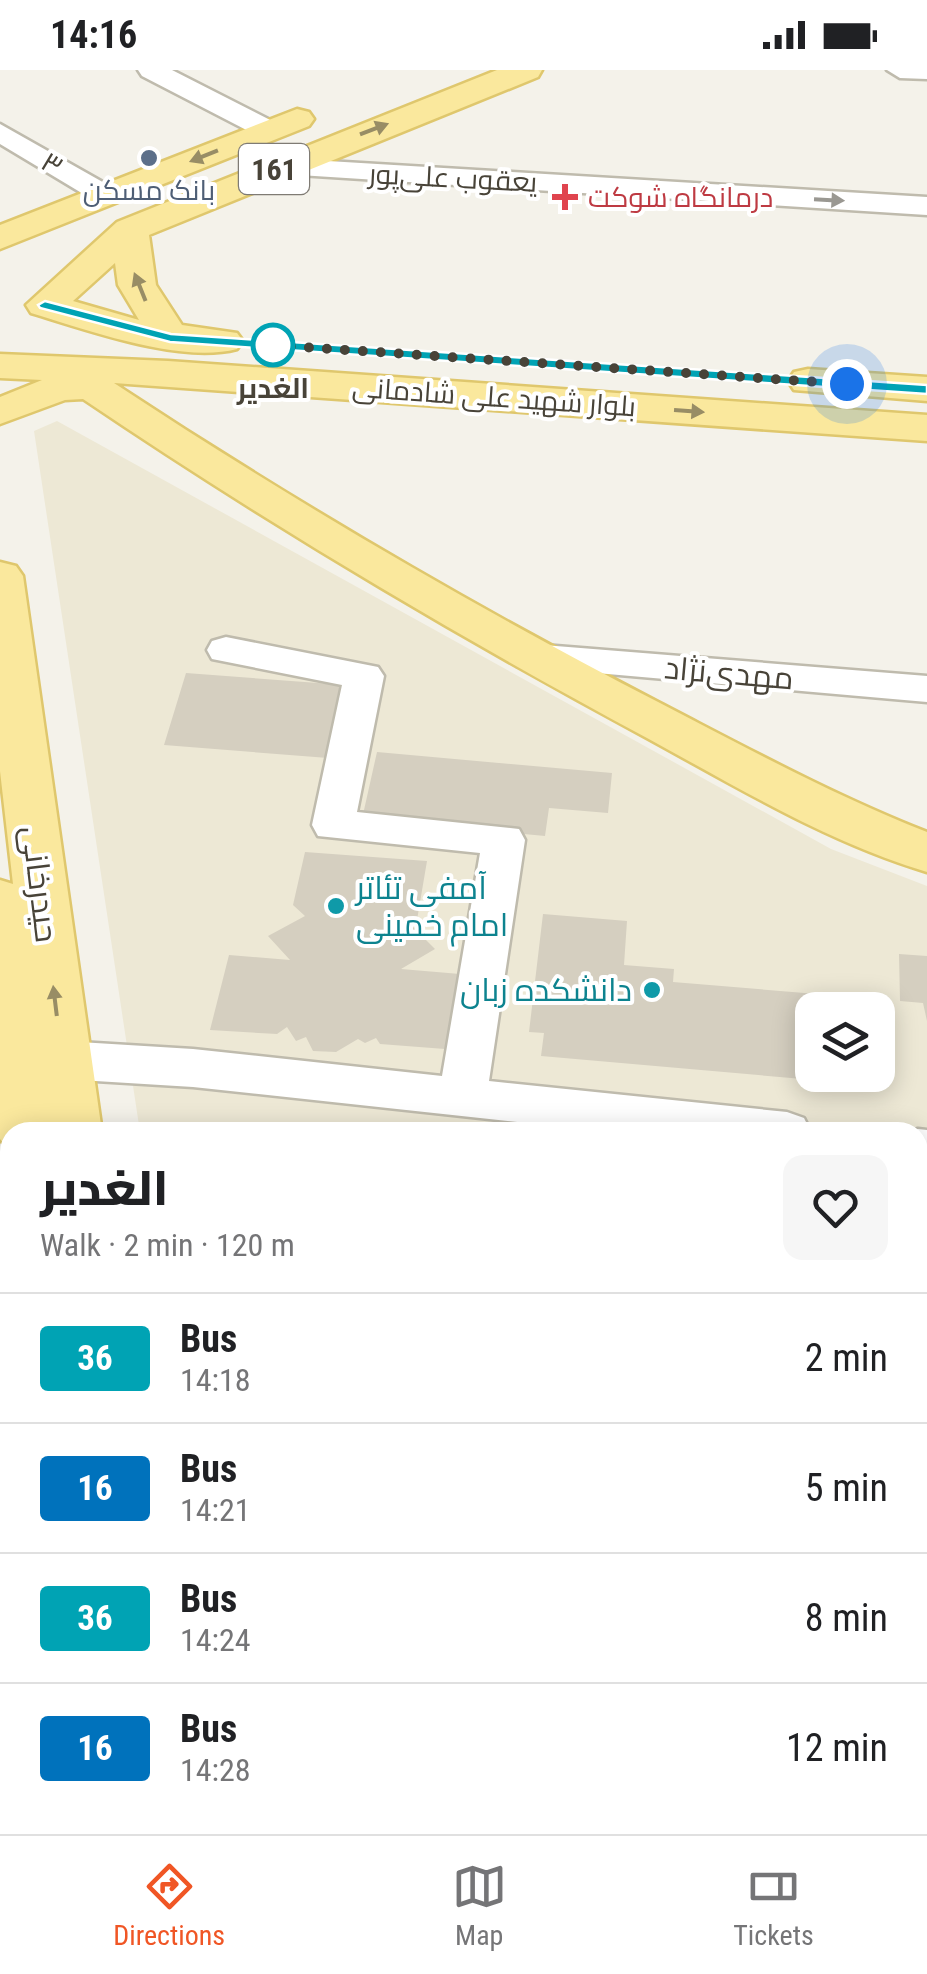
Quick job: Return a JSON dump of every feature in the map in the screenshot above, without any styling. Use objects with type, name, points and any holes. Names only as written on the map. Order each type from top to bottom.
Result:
[{"type":"main road","name":"161","points":[[17,274],[526,70]]},
{"type":"main road","name":"161","points":[[17,274],[105,195],[320,110]]},
{"type":"main road","points":[[107,378],[120,350],[157,335],[137,285],[130,230]]},
{"type":"main road","points":[[0,357],[36,332],[44,319],[17,274]]},
{"type":"main road","name":"بلوار شهید علی شادمانی","points":[[17,274],[157,335],[708,374]]},
{"type":"main road","name":"بلوار شهید علی شادمانی","points":[[0,366],[107,378],[243,378],[927,428]]},
{"type":"main road","points":[[107,378],[170,439],[531,657],[853,824],[927,852]]},
{"type":"main road","points":[[0,412],[58,388],[107,378],[194,383],[243,378]]},
{"type":"main road","points":[[768,378],[927,390]]},
{"type":"main road","points":[[170,439],[194,383]]},
{"type":"main road","name":"حیدرخانی","points":[[0,576],[71,1122]]},
{"type":"main road","name":"حیدرخانی","points":[[0,900],[25,1122]]},
{"type":"street","points":[[150,70],[268,130]]},
{"type":"street","points":[[900,70],[927,72]]},
{"type":"street","name":"۳","points":[[0,132],[105,195]]},
{"type":"street","name":"یعقوب علی‌پور","points":[[278,167],[927,206]]},
{"type":"street","points":[[226,650],[364,676],[333,824],[504,840],[463,1096]]},
{"type":"street","name":"مهدی‌نژاد","points":[[531,657],[927,689]]},
{"type":"street","points":[[63,1060],[193,1068],[463,1096],[649,1122]]},
{"type":"shaded area","points":[[57,421],[831,849],[927,886],[927,1122],[138,1122],[34,431]]},
{"type":"building","points":[[186,673],[345,685],[328,758],[164,745]]},
{"type":"building","points":[[377,752],[612,773],[608,813],[549,808],[545,836],[362,819]]},
{"type":"building","points":[[305,852],[427,861],[417,920],[409,923],[435,949],[401,969],[460,974],[445,1049],[380,1044],[376,1038],[365,1043],[358,1039],[336,1052],[313,1051],[306,1037],[296,1041],[287,1027],[277,1034],[210,1030],[229,955],[290,960],[268,936],[305,916],[293,905]]},
{"type":"building","name":"دانشکده زبان","points":[[543,914],[627,921],[624,965],[674,969],[673,982],[795,992],[795,1078],[541,1056],[544,1033],[529,1032]]},
{"type":"building","points":[[899,954],[927,956],[927,1021],[923,1003],[900,1001]]},
{"type":"bus line","name":"36","points":[[45,305],[170,338],[927,390]]},
{"type":"place","name":"بانک مسکن","points":[[149,158]]},
{"type":"place","name":"درمانگاه شوکت","points":[[565,197]]},
{"type":"place","name":"الغدیر","points":[[273,345]]},
{"type":"place","name":"آمفی تئاتر امام خمینی","points":[[336,906]]},
{"type":"place","name":"دانشکده زبان","points":[[652,990]]},
{"type":"route","points":[[273,345],[847,384]]}]
